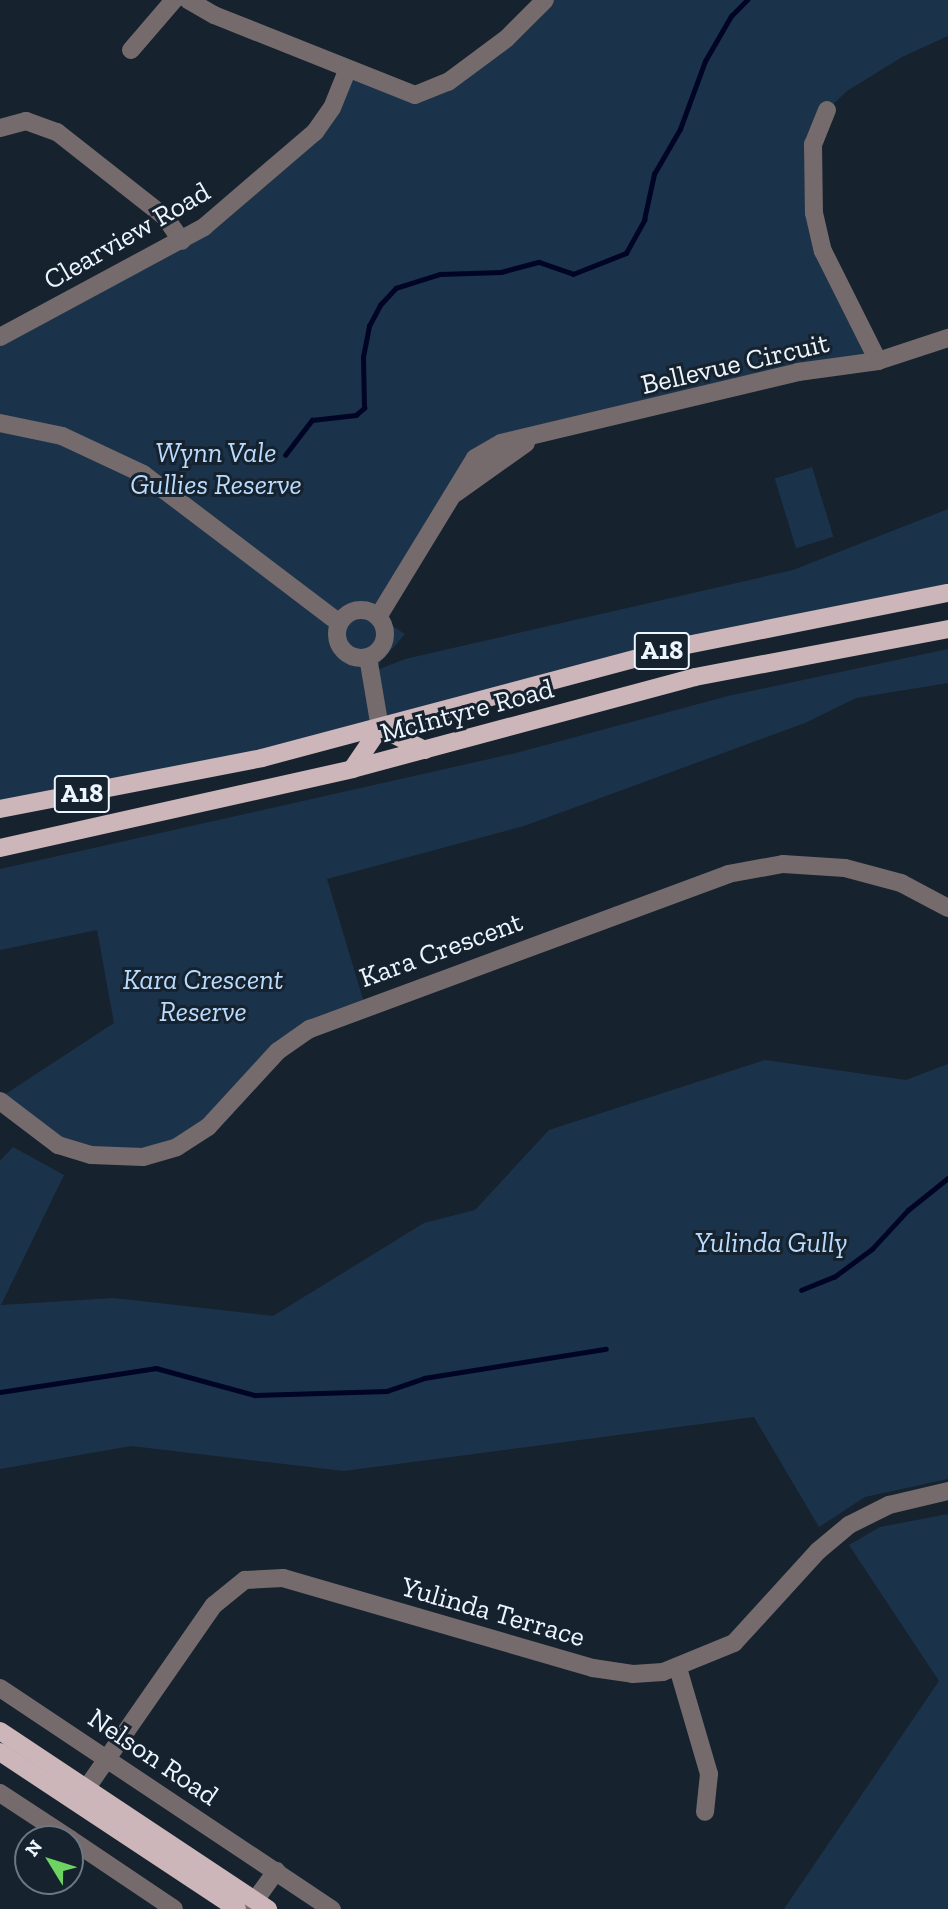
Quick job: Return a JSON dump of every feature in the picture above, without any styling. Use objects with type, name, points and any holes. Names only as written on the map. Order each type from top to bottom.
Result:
[{"type":"main road","name":"McIntyre Road","points":[[0,809],[176,777],[380,728],[682,646],[948,593]]},
{"type":"main road","name":"McIntyre Road","points":[[0,848],[352,769],[695,677],[948,629]]},
{"type":"main road","points":[[352,769],[380,728],[425,750]]},
{"type":"main road","points":[[0,1731],[237,1909]]},
{"type":"main road","points":[[0,1752],[82,1795],[257,1906]]},
{"type":"street","points":[[131,50],[174,0]]},
{"type":"street","points":[[188,0],[347,71],[406,94],[426,94],[506,39],[545,0]]},
{"type":"street","name":"Clearview Road","points":[[0,337],[182,241],[253,188],[315,132],[332,108],[347,71]]},
{"type":"street","points":[[827,110],[813,144],[814,214],[823,251],[878,361]]},
{"type":"street","points":[[0,128],[33,122],[57,132],[165,217],[182,241]]},
{"type":"street","name":"Bellevue Circuit","points":[[378,617],[475,458],[501,443],[532,439],[799,372],[878,361],[948,338]]},
{"type":"street","points":[[0,422],[72,440],[143,474],[339,623]]},
{"type":"street","points":[[366,609],[378,617],[386,631],[384,642],[368,657],[344,652],[338,643],[339,623],[352,610],[366,609]]},
{"type":"street","points":[[368,657],[380,728]]},
{"type":"street","name":"Kara Crescent","points":[[0,1101],[34,1131],[66,1148],[108,1158],[143,1157],[177,1147],[208,1127],[278,1051],[310,1030],[728,874],[783,864],[845,868],[901,883],[948,908]]},
{"type":"street","name":"Yulinda Terrace","points":[[82,1795],[214,1605],[234,1587],[258,1578],[292,1580],[593,1668],[650,1674],[678,1668],[734,1643],[818,1551],[849,1525],[889,1505],[948,1491]]},
{"type":"street","points":[[678,1668],[709,1774],[705,1812]]},
{"type":"street","name":"Nelson Road","points":[[0,1688],[332,1909]]},
{"type":"street","points":[[0,1793],[49,1825]]},
{"type":"street","points":[[84,1848],[174,1909]]},
{"type":"street","points":[[257,1906],[276,1871]]},
{"type":"green space","name":"Wynn Vale Gullies Reserve","points":[[545,0],[948,0],[948,36],[902,57],[847,91],[827,110],[813,144],[814,213],[878,361],[532,439],[453,496],[378,617],[405,634],[372,672],[405,659],[793,570],[948,509],[948,593],[0,809],[0,337],[182,241],[315,131],[347,71],[426,94]]},
{"type":"green space","points":[[812,467],[833,537],[796,548],[775,478]]},
{"type":"green space","name":"Kara Crescent Reserve","points":[[948,649],[948,683],[856,698],[805,723],[524,826],[327,879],[365,1006],[310,1029],[177,1147],[74,1151],[4,1095],[114,1023],[97,930],[0,950],[0,869],[516,753],[728,696]]},
{"type":"green space","name":"Yulinda Gully","points":[[765,1060],[906,1080],[948,1064],[948,1479],[865,1497],[819,1527],[754,1417],[344,1471],[131,1446],[0,1469],[0,1161],[13,1147],[64,1175],[1,1305],[114,1298],[273,1316],[424,1223],[475,1210],[549,1130]]},
{"type":"green space","points":[[948,1514],[948,1909],[784,1909],[939,1681],[849,1545],[880,1527]]},
{"type":"waterway","points":[[285,455],[312,420],[356,415],[364,408],[363,357],[369,326],[380,305],[396,288],[440,274],[501,272],[539,262],[573,274],[626,253],[644,220],[654,174],[680,129],[705,61],[731,16],[747,0]]},
{"type":"waterway","points":[[801,1290],[834,1277],[872,1249],[908,1210],[948,1178]]},
{"type":"waterway","points":[[0,1392],[156,1368],[255,1395],[387,1391],[424,1378],[606,1349]]}]
